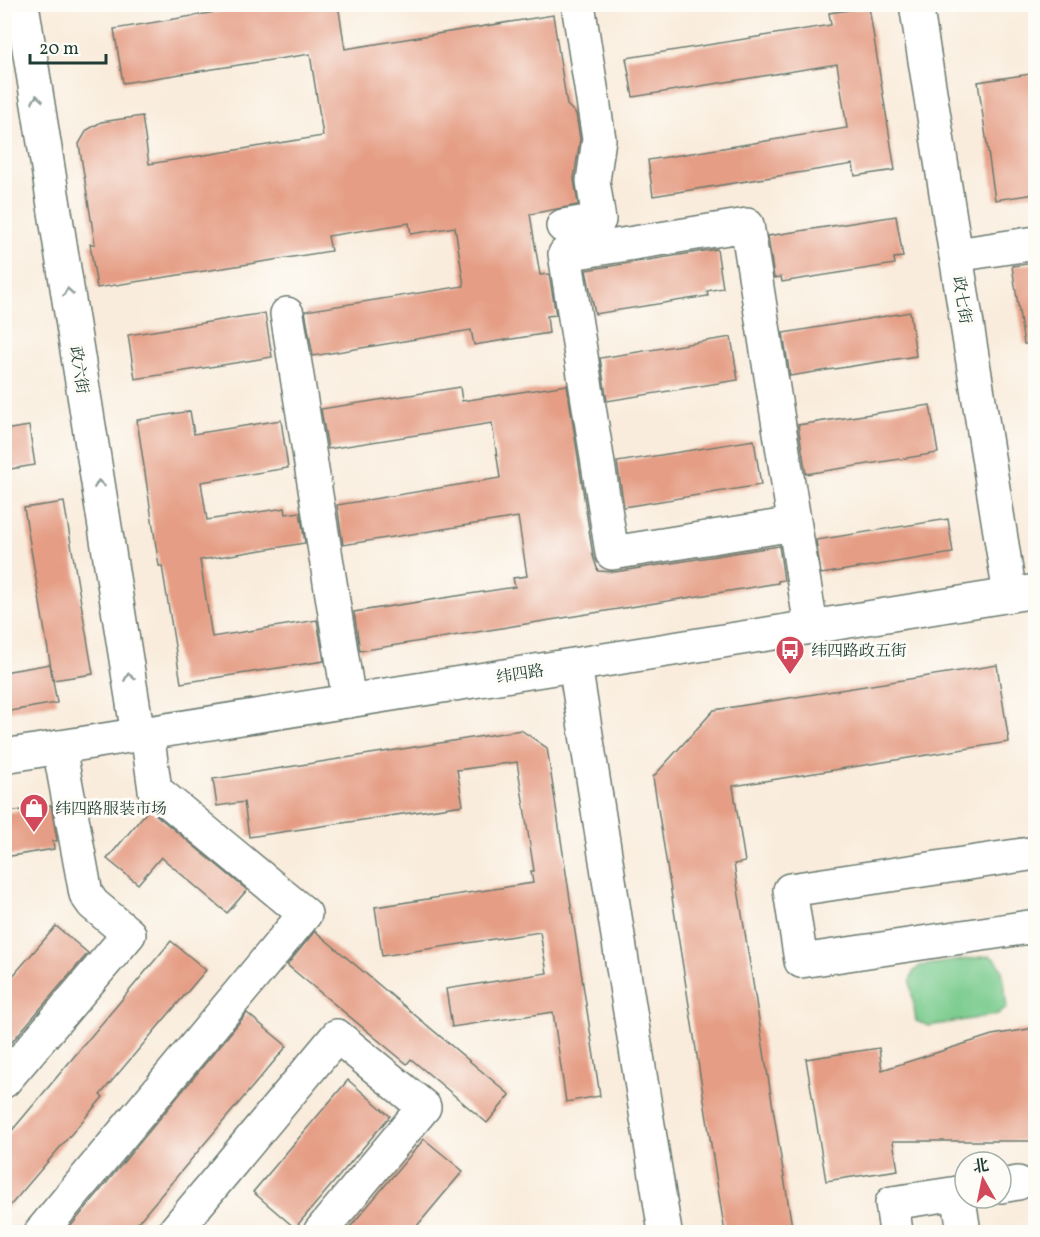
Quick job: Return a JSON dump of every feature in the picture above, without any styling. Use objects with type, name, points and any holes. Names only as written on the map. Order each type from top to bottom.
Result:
[{"type":"street","name":"政六街","points":[[22,4],[154,790],[305,914],[41,1233]]},
{"type":"street","points":[[563,226],[599,220],[593,181],[599,139],[578,4]]},
{"type":"street","name":"政七街","points":[[916,4],[956,255],[1023,593]]},
{"type":"street","points":[[794,524],[612,553],[565,254],[747,225],[811,627]]},
{"type":"street","points":[[956,255],[1035,243]]},
{"type":"street","points":[[287,314],[349,701]]},
{"type":"street","name":"纬四路","points":[[4,756],[1023,593]]},
{"type":"street","points":[[575,665],[664,1233]]},
{"type":"street","points":[[4,1081],[129,934],[93,904],[86,894],[59,747]]},
{"type":"street","points":[[1035,854],[790,890],[801,961],[1035,926]]},
{"type":"street","points":[[174,1233],[338,1036],[424,1107],[320,1233]]},
{"type":"street","points":[[896,1233],[892,1203],[953,1193]]},
{"type":"street","points":[[962,1210],[964,1233]]},
{"type":"green space","points":[[989,956],[995,959],[1002,971],[1007,1008],[996,1015],[929,1026],[916,1021],[910,981],[913,972],[920,966]]},
{"type":"building","points":[[265,4],[338,4],[345,49],[553,15],[567,105],[576,114],[580,139],[574,179],[578,205],[530,214],[540,275],[549,274],[556,315],[547,316],[549,333],[474,345],[471,330],[313,356],[305,311],[464,286],[455,227],[411,234],[409,223],[328,236],[331,251],[97,288],[90,244],[95,244],[79,144],[87,130],[101,122],[142,116],[149,164],[323,136],[310,54],[123,83],[114,29]]},
{"type":"building","points":[[869,7],[895,170],[855,176],[853,164],[653,196],[648,160],[847,128],[837,64],[633,97],[626,58],[831,25],[829,13]]},
{"type":"building","points":[[1030,74],[1035,115],[1035,194],[995,200],[978,82]]},
{"type":"building","points":[[896,216],[903,257],[894,258],[895,264],[782,282],[781,277],[774,278],[768,236]]},
{"type":"building","points":[[717,249],[723,288],[707,291],[708,296],[595,314],[586,270]]},
{"type":"building","points":[[1035,263],[1035,344],[1024,344],[1012,266]]},
{"type":"building","points":[[910,312],[916,356],[790,376],[783,333]]},
{"type":"building","points":[[265,313],[272,357],[135,379],[128,335]]},
{"type":"building","points":[[731,337],[738,380],[607,401],[600,358]]},
{"type":"building","points":[[567,385],[593,556],[598,571],[615,572],[779,546],[784,580],[778,583],[360,651],[354,612],[515,587],[513,578],[527,576],[518,517],[343,545],[337,505],[500,478],[492,423],[328,449],[321,409],[460,387],[462,401]]},
{"type":"building","points":[[930,405],[938,453],[806,474],[798,425]]},
{"type":"building","points":[[190,411],[194,434],[281,420],[288,468],[201,482],[207,520],[285,508],[286,514],[300,512],[305,543],[200,560],[212,637],[317,620],[324,661],[181,683],[162,566],[159,566],[137,420]]},
{"type":"building","points":[[29,426],[35,465],[4,470],[4,430]]},
{"type":"building","points":[[754,440],[761,485],[624,507],[617,462]]},
{"type":"building","points":[[64,502],[93,674],[53,680],[24,508]]},
{"type":"building","points":[[948,519],[953,553],[821,574],[816,540]]},
{"type":"building","points":[[50,664],[57,703],[4,712],[4,672]]},
{"type":"building","points":[[997,665],[1009,742],[733,786],[745,862],[734,864],[793,1233],[725,1233],[653,777],[714,710]]},
{"type":"building","points":[[521,730],[547,748],[600,1096],[566,1102],[553,1012],[452,1027],[446,989],[547,973],[540,932],[382,956],[375,907],[533,883],[531,871],[534,871],[517,762],[457,770],[463,805],[249,837],[244,802],[217,806],[213,779]]},
{"type":"building","points":[[51,805],[57,841],[53,841],[54,849],[4,857],[4,813]]},
{"type":"building","points":[[149,809],[247,890],[227,913],[161,857],[138,884],[107,859]]},
{"type":"building","points":[[56,926],[88,953],[4,1051],[4,986]]},
{"type":"building","points":[[315,931],[510,1095],[487,1123],[411,1059],[407,1064],[287,965]]},
{"type":"building","points":[[171,941],[206,970],[100,1095],[103,1097],[4,1213],[4,1140]]},
{"type":"building","points":[[247,1013],[287,1046],[129,1233],[65,1233]]},
{"type":"building","points":[[1035,1028],[1035,1141],[893,1141],[898,1170],[826,1181],[806,1059],[879,1048],[882,1070],[992,1035]]},
{"type":"building","points":[[348,1080],[390,1116],[295,1228],[253,1192]]},
{"type":"building","points":[[424,1139],[463,1171],[411,1233],[345,1233]]},
{"type":"place","name":"纬四路政五街","points":[[790,676]]},
{"type":"place","name":"纬四路服装市场","points":[[34,834]]}]
